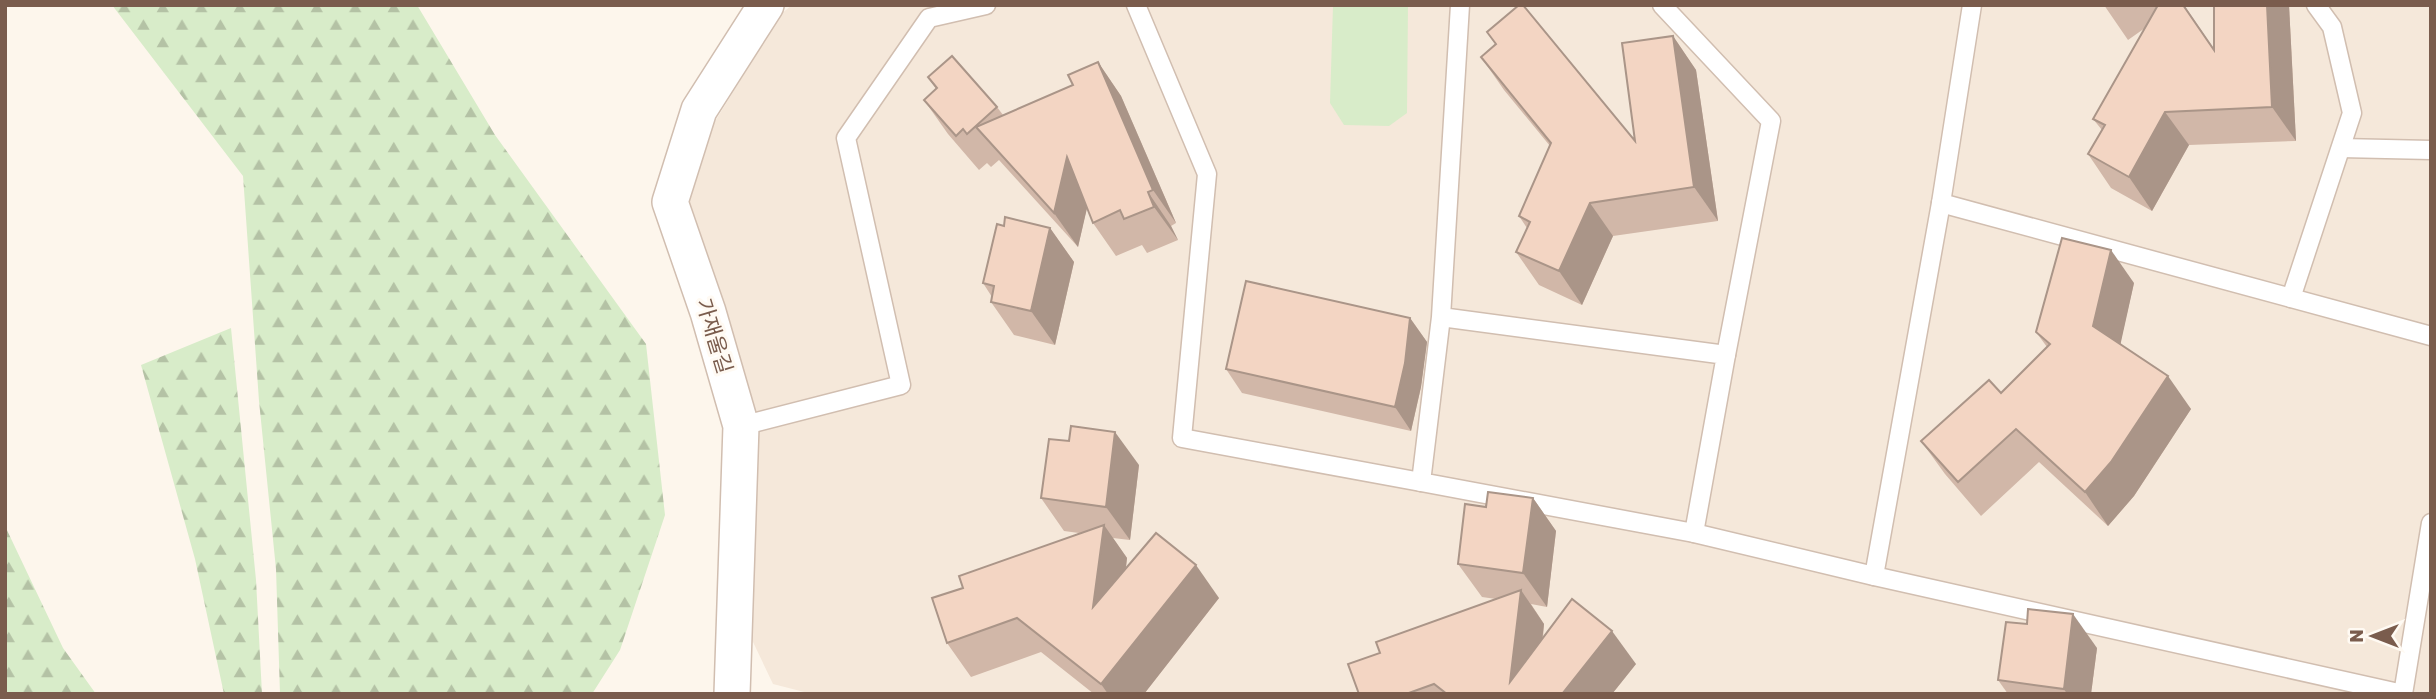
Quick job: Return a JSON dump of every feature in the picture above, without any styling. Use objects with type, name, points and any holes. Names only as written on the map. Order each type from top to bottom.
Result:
[{"type":"street","name":"가재울길","points":[[732,694],[741,426],[708,312],[670,202],[699,110],[766,5]]},
{"type":"lane","points":[[741,426],[901,385],[846,138],[929,18],[986,5]]},
{"type":"lane","points":[[1136,5],[1207,174],[1182,438],[1694,533],[2403,694],[2431,523]]},
{"type":"lane","points":[[1421,482],[1441,317],[1460,5]]},
{"type":"lane","points":[[1662,5],[1772,121],[1694,533]]},
{"type":"lane","points":[[1874,576],[1941,203],[1972,5]]},
{"type":"lane","points":[[2291,298],[2352,113],[2332,27],[2316,5]]},
{"type":"lane","points":[[2341,148],[2431,150]]},
{"type":"lane","points":[[1941,203],[2431,336]]},
{"type":"lane","points":[[1441,317],[1726,355]]},
{"type":"shaded area","points":[[792,5],[2431,5],[2431,694],[812,694],[773,684],[743,621],[752,398],[717,299],[692,241],[688,192],[706,136],[781,14]]},
{"type":"green space","points":[[112,5],[417,5],[495,135],[646,344],[665,515],[620,650],[592,694],[280,694],[276,569],[259,401],[243,176]]},
{"type":"green space","points":[[1333,5],[1408,5],[1407,113],[1389,126],[1344,125],[1330,103]]},
{"type":"green space","points":[[231,328],[256,580],[262,694],[224,694],[195,559],[141,365]]},
{"type":"green space","points":[[5,526],[63,648],[96,694],[5,694]]},
{"type":"building","points":[[1519,5],[1523,5],[1635,141],[1622,43],[1673,36],[1694,187],[1590,203],[1559,271],[1516,252],[1530,222],[1519,216],[1551,143],[1481,57],[1496,44],[1487,32]]},
{"type":"building","points":[[2158,5],[2183,5],[2214,50],[2214,5],[2267,5],[2272,107],[2165,112],[2129,177],[2088,154],[2105,125],[2093,119]]},
{"type":"building","points":[[952,56],[997,107],[967,134],[963,129],[956,136],[924,100],[937,88],[928,77]]},
{"type":"building","points":[[1098,62],[1153,190],[1148,192],[1154,207],[1124,219],[1120,210],[1093,223],[1067,157],[1054,213],[976,127],[1073,85],[1068,75]]},
{"type":"building","points":[[1005,217],[1050,228],[1031,311],[991,302],[994,286],[983,283],[997,224],[1004,226]]},
{"type":"building","points":[[2062,238],[2111,250],[2093,326],[2168,376],[2111,462],[2085,492],[2016,429],[1958,482],[1921,441],[1989,380],[2001,393],[2050,344],[2036,332]]},
{"type":"building","points":[[1246,281],[1410,318],[1405,363],[1395,407],[1226,369]]},
{"type":"building","points":[[1071,426],[1115,432],[1106,507],[1041,498],[1049,439],[1069,441]]},
{"type":"building","points":[[1488,492],[1533,498],[1523,573],[1458,564],[1465,504],[1486,507]]},
{"type":"building","points":[[1104,525],[1093,607],[1156,533],[1196,565],[1101,684],[1017,618],[947,643],[932,598],[963,588],[959,576]]},
{"type":"building","points":[[1521,590],[1510,682],[1572,599],[1612,631],[1562,694],[1447,694],[1434,684],[1406,694],[1359,694],[1348,664],[1380,653],[1376,642]]},
{"type":"building","points":[[2028,609],[2073,614],[2064,689],[1998,680],[2006,622],[2027,624]]}]
